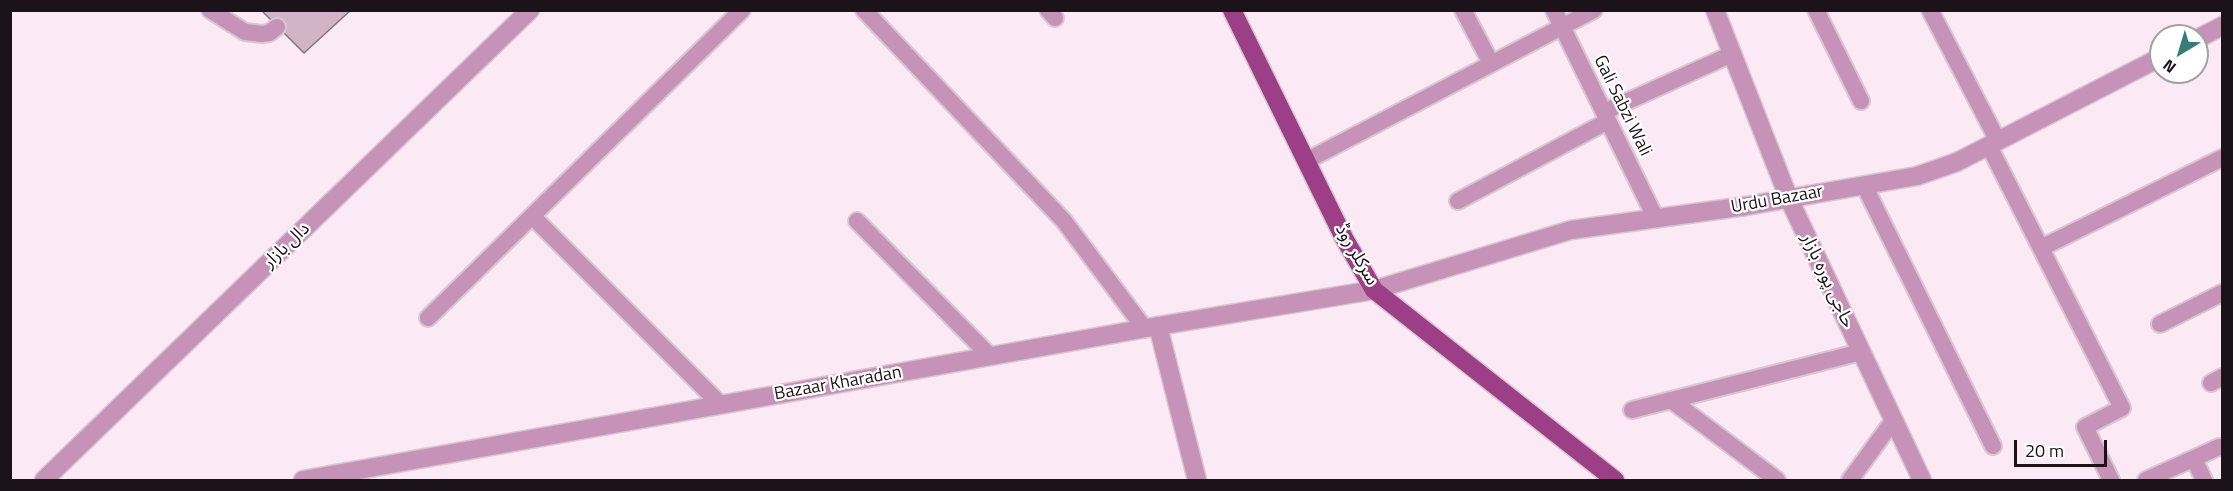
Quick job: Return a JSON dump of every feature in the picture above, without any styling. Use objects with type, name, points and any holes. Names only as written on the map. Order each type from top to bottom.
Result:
[{"type":"main road","name":"سرکلر روڈ","points":[[1232,10],[1344,238],[1374,290],[1615,480]]},
{"type":"street","name":"دال بازار","points":[[44,480],[530,10]]},
{"type":"street","name":"حاجی پورہ بازار","points":[[1717,11],[1789,199],[1922,480]]},
{"type":"street","name":"Urdu Bazaar","points":[[1374,290],[1571,230],[1789,199],[1917,176],[1957,162],[2149,63]]},
{"type":"street","name":"Bazaar Kharadan","points":[[303,480],[1152,327],[1374,290]]},
{"type":"street","points":[[1152,327],[1197,480]]},
{"type":"lane","points":[[210,10],[245,32],[269,33],[277,27]]},
{"type":"lane","points":[[428,318],[742,10]]},
{"type":"lane","points":[[864,10],[1064,221],[1152,327]]},
{"type":"lane","points":[[1463,10],[1491,63]]},
{"type":"lane","name":"Gali Sabzi Wali","points":[[1554,10],[1656,219]]},
{"type":"lane","points":[[1306,161],[1594,10]]},
{"type":"lane","points":[[1816,10],[1861,101]]},
{"type":"lane","points":[[1935,12],[2041,248],[2122,408],[2085,427],[2111,480]]},
{"type":"lane","points":[[1458,201],[1606,116],[1732,54]]},
{"type":"lane","points":[[2041,248],[2223,158]]},
{"type":"lane","points":[[1864,185],[1993,446]]},
{"type":"lane","points":[[532,216],[721,405]]},
{"type":"lane","points":[[857,220],[990,356]]},
{"type":"lane","points":[[2160,324],[2223,293]]},
{"type":"lane","points":[[1632,410],[1861,352]]},
{"type":"lane","points":[[1671,400],[1777,480]]},
{"type":"lane","points":[[1850,480],[1893,421]]},
{"type":"lane","points":[[2146,480],[2219,447]]},
{"type":"lane","points":[[2194,459],[2204,480]]},
{"type":"building","points":[[261,10],[351,10],[304,53]]}]
